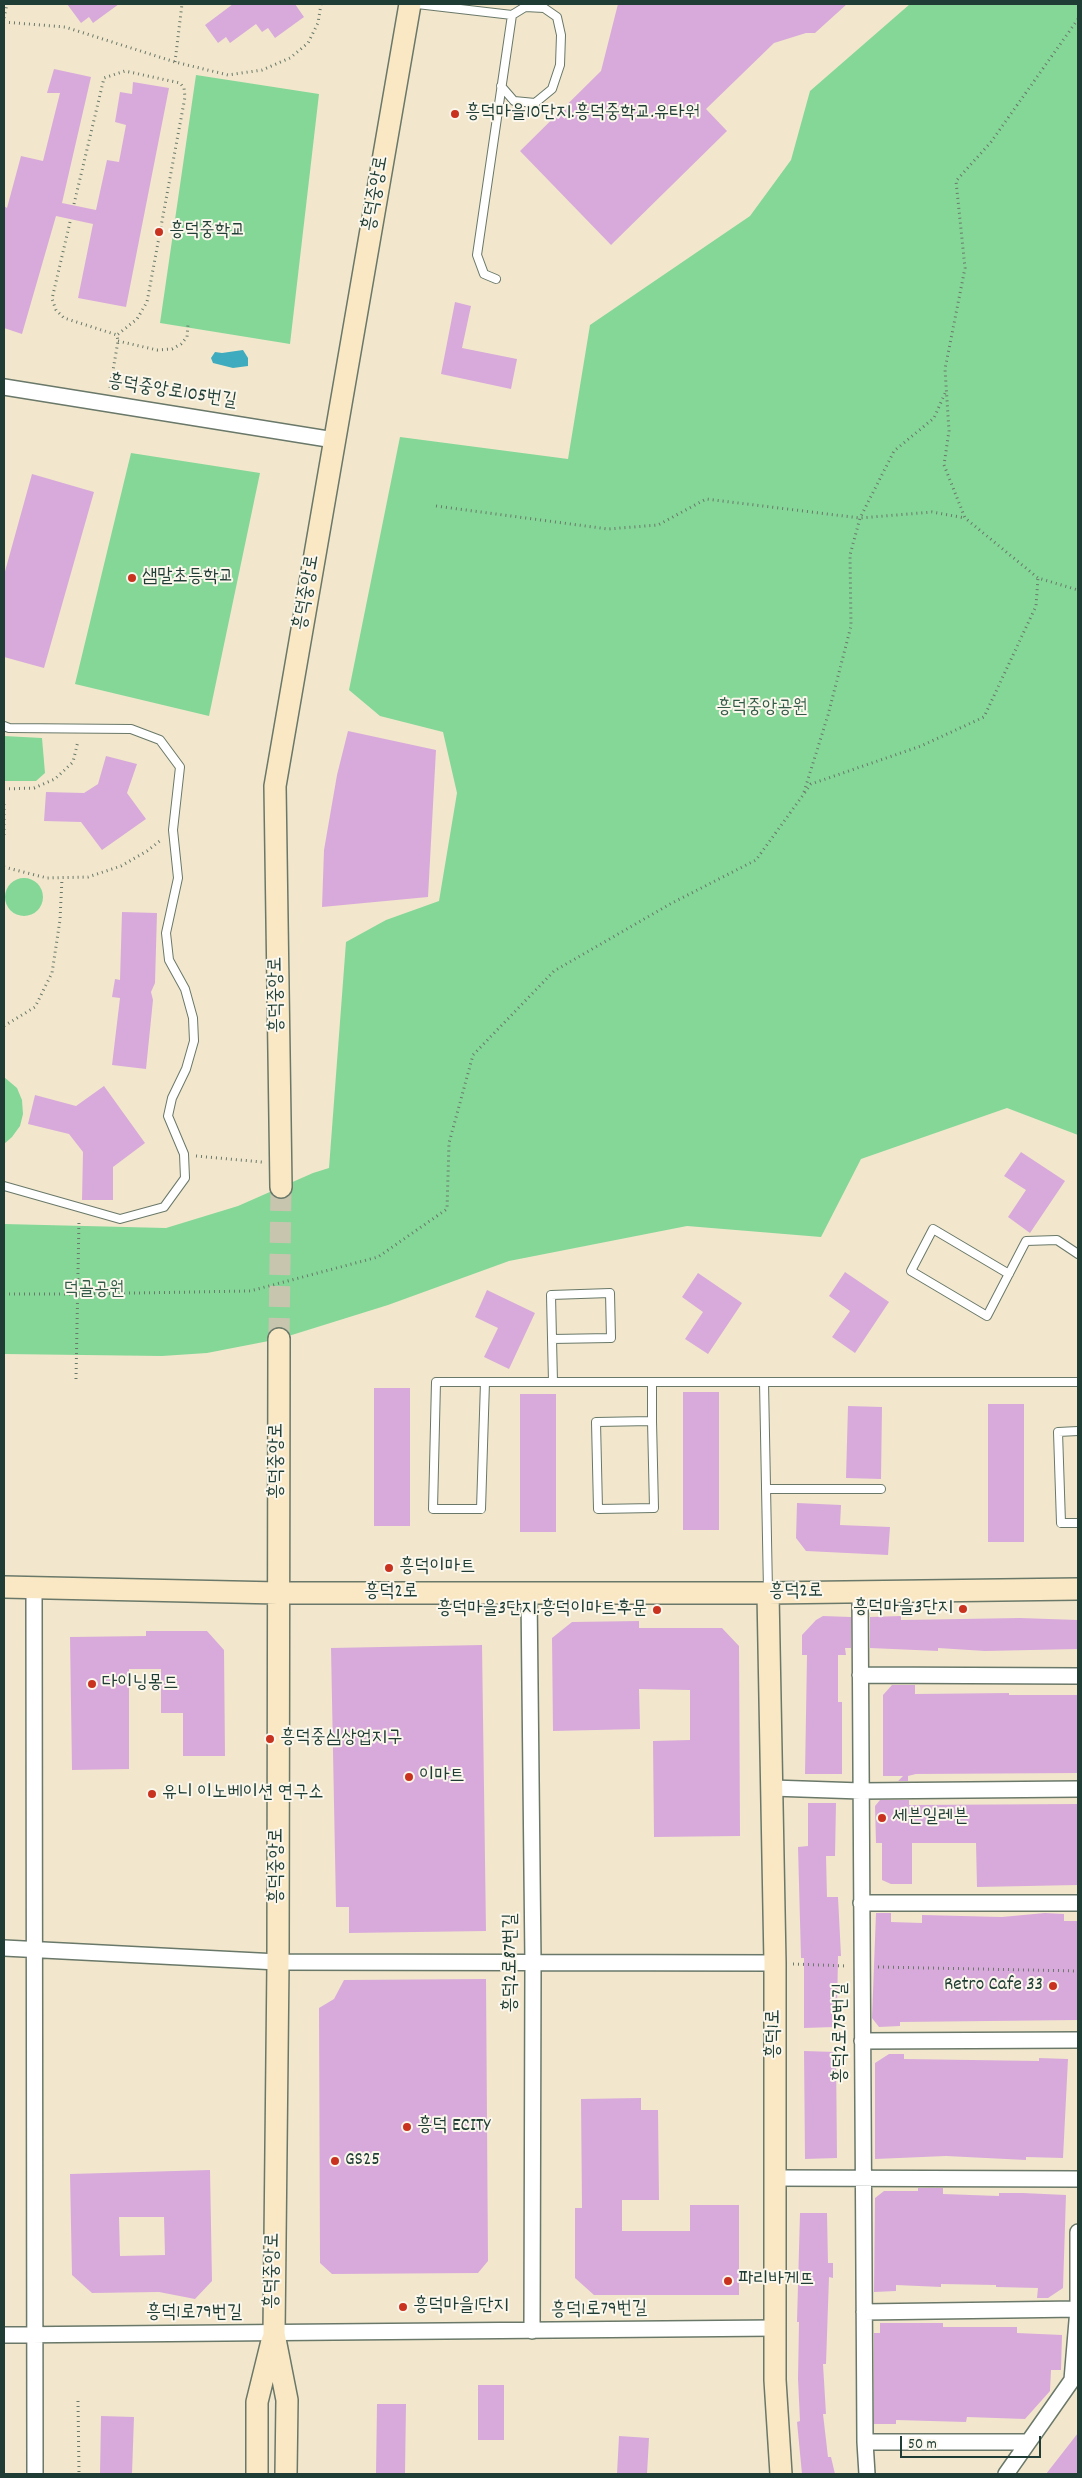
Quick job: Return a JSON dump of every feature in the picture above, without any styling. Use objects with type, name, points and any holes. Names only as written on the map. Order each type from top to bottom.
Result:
[{"type":"street","name":"흥덕중앙로","points":[[281,1187],[274,786],[410,4]]},
{"type":"street","name":"흥덕중앙로105번길","points":[[4,387],[334,440]]},
{"type":"street","name":"흥덕중앙로","points":[[279,1339],[278,1962],[274,2334],[287,2400],[286,2474]]},
{"type":"street","name":"흥덕2로","points":[[4,1587],[278,1593],[768,1593],[1078,1589]]},
{"type":"street","points":[[34,1589],[35,2474]]},
{"type":"street","name":"흥덕2로75번길","points":[[860,1592],[865,2442],[868,2474]]},
{"type":"street","name":"흥덕2로87번길","points":[[529,1593],[533,1963],[532,2332]]},
{"type":"street","name":"흥덕1로","points":[[768,1593],[775,1963],[775,2380],[782,2474]]},
{"type":"street","points":[[860,1675],[1078,1676]]},
{"type":"street","points":[[772,1788],[861,1791],[1078,1789]]},
{"type":"street","points":[[862,1903],[1078,1903]]},
{"type":"street","points":[[4,1948],[34,1948],[278,1962],[775,1963]]},
{"type":"street","points":[[862,2041],[1078,2040]]},
{"type":"street","points":[[776,2178],[1078,2179]]},
{"type":"street","points":[[1006,2474],[1072,2380],[1078,2309],[1078,2232]]},
{"type":"street","points":[[864,2312],[1078,2309]]},
{"type":"street","name":"흥덕1로79번길","points":[[4,2335],[532,2332],[775,2328]]},
{"type":"street","name":"흥덕중앙로","points":[[256,2474],[257,2402],[274,2334]]},
{"type":"street","points":[[865,2442],[1028,2442]]},
{"type":"lane","points":[[417,4],[512,14],[525,6],[544,8],[557,17],[560,35],[560,65],[552,89],[535,103],[514,101],[500,86]]},
{"type":"lane","points":[[496,279],[484,274],[477,255],[500,86],[512,14]]},
{"type":"lane","points":[[4,726],[9,728],[131,729],[160,740],[180,767],[173,830],[178,878],[166,933],[169,960],[186,988],[193,1018],[194,1041],[186,1069],[172,1098],[168,1116],[184,1154],[186,1178],[164,1207],[120,1218],[4,1186]]},
{"type":"lane","points":[[1009,1274],[933,1229],[910,1271],[987,1316],[1009,1274],[1026,1241],[1058,1240],[1078,1254]]},
{"type":"lane","points":[[552,1339],[610,1338],[610,1294],[551,1295],[552,1339],[553,1382]]},
{"type":"lane","points":[[485,1382],[481,1508],[433,1508],[436,1382],[485,1382],[1078,1382]]},
{"type":"lane","points":[[652,1382],[654,1508],[598,1508],[596,1422],[652,1421]]},
{"type":"lane","points":[[764,1382],[768,1593]]},
{"type":"lane","points":[[1078,1431],[1058,1432],[1061,1523],[1078,1522]]},
{"type":"lane","points":[[766,1489],[880,1489]]},
{"type":"path","points":[[4,18],[7,4]]},
{"type":"path","points":[[176,62],[182,4]]},
{"type":"path","points":[[4,22],[66,26],[176,62],[228,76],[262,70],[290,58],[308,43],[318,23],[321,4]]},
{"type":"path","points":[[1078,19],[992,142],[956,181],[965,268],[945,369],[949,431],[944,465],[965,518],[1038,578],[1078,590]]},
{"type":"path","points":[[74,204],[104,78],[125,72],[180,83],[184,88],[184,97],[147,302],[137,319],[117,335]]},
{"type":"path","points":[[70,222],[52,299],[56,310],[64,318],[117,335]]},
{"type":"path","points":[[118,341],[157,350],[172,349],[181,344],[187,337],[188,325]]},
{"type":"path","points":[[107,403],[118,341],[117,335]]},
{"type":"path","points":[[803,796],[828,715],[851,626],[850,555],[860,518],[894,451],[934,418],[946,391]]},
{"type":"path","points":[[436,506],[608,529],[658,525],[706,499],[860,518],[932,512],[965,518]]},
{"type":"path","points":[[4,1294],[250,1291],[378,1257],[409,1236],[447,1209],[449,1143],[473,1055],[554,970],[672,903],[756,860],[811,784],[922,746],[984,717],[1036,606],[1038,578]]},
{"type":"path","points":[[4,789],[34,788],[55,779],[73,762],[81,729]]},
{"type":"path","points":[[4,804],[4,835]]},
{"type":"path","points":[[4,867],[47,878],[88,877],[121,866],[147,851],[173,830]]},
{"type":"path","points":[[4,1026],[36,1007],[52,973],[60,920],[62,878]]},
{"type":"path","points":[[184,1154],[280,1163]]},
{"type":"path","points":[[76,1379],[79,1208]]},
{"type":"path","points":[[775,1963],[862,1967],[1078,1971]]},
{"type":"path","points":[[78,2401],[79,2474]]},
{"type":"green space","name":"흥덕중앙공원","points":[[910,4],[1078,4],[1078,1135],[1007,1108],[861,1159],[821,1237],[687,1226],[509,1261],[388,1305],[279,1339],[207,1353],[162,1356],[4,1354],[4,1224],[166,1228],[238,1206],[313,1173],[329,1168],[346,942],[386,920],[439,901],[457,793],[443,732],[380,716],[349,690],[400,437],[568,459],[590,325],[750,216],[791,160],[810,91]]},
{"type":"green space","points":[[196,75],[319,94],[290,344],[160,323]]},
{"type":"green space","points":[[131,453],[260,473],[209,716],[75,684]]},
{"type":"green space","points":[[4,736],[42,738],[45,773],[36,781],[4,781]]},
{"type":"green space","points":[[24,878],[38,883],[43,897],[38,911],[24,916],[10,911],[5,897],[10,883]]},
{"type":"green space","points":[[4,1077],[17,1088],[22,1100],[23,1114],[20,1126],[4,1144]]},
{"type":"water","points":[[243,350],[248,358],[248,366],[233,368],[213,363],[211,358],[215,352]]},
{"type":"building","points":[[67,4],[119,4],[93,23],[89,17],[81,23]]},
{"type":"building","points":[[233,4],[295,4],[304,17],[275,38],[268,28],[262,32],[256,24],[230,43],[226,37],[218,43],[205,25]]},
{"type":"building","points":[[618,4],[847,4],[815,33],[806,33],[774,43],[706,109],[727,131],[611,245],[520,151],[601,71]]},
{"type":"building","points":[[54,69],[91,77],[62,203],[96,210],[107,160],[119,162],[126,125],[115,122],[120,92],[132,94],[133,82],[169,88],[126,307],[78,298],[93,224],[56,216],[22,334],[4,328],[4,206],[7,208],[21,156],[43,161],[60,93],[47,93]]},
{"type":"building","points":[[455,302],[471,306],[462,348],[517,359],[511,389],[441,374]]},
{"type":"building","points":[[32,474],[94,492],[44,668],[4,657],[4,575]]},
{"type":"building","points":[[348,731],[436,750],[428,897],[322,907],[324,850],[337,775]]},
{"type":"building","points":[[106,756],[137,764],[127,793],[146,819],[102,850],[81,822],[44,821],[46,792],[84,793],[98,784]]},
{"type":"building","points":[[122,912],[157,913],[155,983],[151,992],[153,1000],[146,1069],[112,1065],[120,998],[112,997],[115,979],[120,980]]},
{"type":"building","points":[[104,1086],[145,1143],[113,1167],[113,1200],[82,1200],[83,1152],[69,1134],[28,1124],[35,1095],[76,1106]]},
{"type":"building","points":[[1021,1152],[1065,1181],[1030,1233],[1008,1217],[1026,1190],[1004,1176]]},
{"type":"building","points":[[845,1272],[889,1302],[855,1353],[832,1337],[850,1311],[829,1296]]},
{"type":"building","points":[[698,1273],[742,1303],[708,1354],[685,1339],[703,1312],[682,1297]]},
{"type":"building","points":[[487,1290],[535,1313],[509,1369],[484,1357],[498,1328],[475,1317]]},
{"type":"building","points":[[374,1388],[410,1388],[410,1526],[374,1526]]},
{"type":"building","points":[[683,1392],[719,1392],[719,1530],[683,1530]]},
{"type":"building","points":[[520,1394],[556,1394],[556,1532],[520,1532]]},
{"type":"building","points":[[988,1404],[1024,1404],[1024,1542],[988,1542]]},
{"type":"building","points":[[848,1406],[882,1407],[881,1479],[846,1478]]},
{"type":"building","points":[[797,1503],[841,1505],[840,1525],[890,1527],[888,1555],[806,1551],[796,1538]]},
{"type":"building","points":[[823,1616],[851,1617],[851,1648],[845,1648],[846,1655],[838,1655],[838,1702],[842,1702],[842,1774],[805,1774],[807,1655],[802,1655],[802,1635],[816,1620]]},
{"type":"building","points":[[901,1616],[901,1620],[1020,1618],[1078,1620],[1078,1649],[985,1651],[938,1648],[938,1651],[870,1648],[870,1617]]},
{"type":"building","points":[[639,1621],[639,1628],[722,1628],[739,1646],[740,1836],[654,1837],[653,1741],[690,1740],[690,1690],[639,1689],[640,1729],[553,1731],[552,1638],[572,1622]]},
{"type":"building","points":[[146,1631],[207,1631],[224,1650],[225,1756],[183,1756],[183,1713],[161,1713],[161,1669],[129,1669],[129,1769],[72,1770],[70,1637],[146,1636]]},
{"type":"building","name":"이마트","points":[[482,1645],[486,1931],[349,1933],[349,1907],[336,1907],[331,1648]]},
{"type":"building","points":[[892,1685],[915,1685],[915,1694],[1009,1693],[1009,1695],[1078,1695],[1078,1773],[916,1774],[908,1776],[908,1781],[898,1781],[903,1776],[883,1776],[883,1695]]},
{"type":"building","points":[[880,1800],[909,1800],[909,1805],[1078,1804],[1078,1885],[977,1887],[976,1843],[912,1843],[912,1884],[891,1884],[882,1880],[882,1843],[876,1843],[875,1806]]},
{"type":"building","points":[[808,1803],[836,1803],[835,1856],[826,1856],[827,1897],[838,1897],[841,1956],[838,1956],[835,2027],[804,2028],[804,1958],[801,1958],[798,1847],[808,1846]]},
{"type":"building","points":[[876,1913],[891,1913],[891,1922],[922,1923],[922,1915],[1002,1917],[1045,1913],[1064,1914],[1064,1921],[1078,1921],[1078,2020],[900,2022],[900,2026],[879,2027],[872,2018]]},
{"type":"building","name":"흥덕 ECITY","points":[[486,1979],[488,2261],[478,2273],[332,2274],[320,2263],[319,2008],[334,1999],[344,1980]]},
{"type":"building","points":[[804,2051],[836,2052],[837,2158],[805,2159]]},
{"type":"building","points":[[889,2054],[904,2054],[904,2059],[1039,2061],[1039,2058],[1068,2059],[1063,2158],[1026,2157],[1026,2160],[946,2156],[875,2159],[875,2063]]},
{"type":"building","points":[[641,2098],[641,2110],[658,2110],[659,2200],[622,2200],[622,2231],[690,2231],[690,2205],[739,2205],[739,2295],[594,2295],[575,2278],[575,2208],[582,2208],[581,2099]]},
{"type":"building","points":[[210,2170],[212,2281],[195,2299],[159,2292],[92,2293],[72,2275],[70,2174]],"holes":[[[119,2217],[164,2217],[165,2255],[120,2256]]]},
{"type":"building","points":[[918,2188],[943,2188],[943,2194],[999,2196],[999,2193],[1023,2193],[1066,2195],[1063,2288],[1048,2298],[1037,2298],[1038,2288],[996,2287],[996,2285],[941,2284],[941,2287],[896,2285],[896,2291],[874,2292],[875,2198],[884,2191],[918,2191]]},
{"type":"building","points":[[800,2213],[827,2213],[828,2263],[833,2263],[833,2278],[829,2277],[826,2364],[823,2364],[826,2414],[823,2414],[828,2457],[831,2457],[835,2474],[802,2474],[797,2422],[800,2421],[798,2379],[799,2322],[797,2322]]},
{"type":"building","points":[[880,2323],[943,2323],[943,2327],[1017,2327],[1017,2333],[1062,2335],[1061,2370],[1051,2370],[1050,2391],[1025,2419],[967,2417],[966,2422],[896,2420],[896,2424],[874,2424],[874,2333],[880,2333]]},
{"type":"building","points":[[478,2385],[504,2385],[504,2440],[478,2440]]},
{"type":"building","points":[[377,2404],[406,2404],[405,2474],[376,2474]]},
{"type":"building","points":[[101,2416],[134,2417],[132,2474],[100,2474]]},
{"type":"building","points":[[1078,2433],[1078,2474],[1046,2474]]},
{"type":"building","points":[[619,2436],[649,2438],[647,2474],[617,2474]]},
{"type":"tunnel","points":[[279,1339],[281,1187]]},
{"type":"place","name":"흥덕마을10단지.흥덕중학교.유타워","points":[[455,114]]},
{"type":"place","name":"흥덕중학교","points":[[159,232]]},
{"type":"place","name":"샘말초등학교","points":[[132,578]]},
{"type":"place","name":"흥덕이마트","points":[[389,1568]]},
{"type":"place","name":"흥덕마을3단지","points":[[963,1609]]},
{"type":"place","name":"흥덕마을3단지.흥덕이마트후문","points":[[657,1610]]},
{"type":"place","name":"다이닝몽드","points":[[92,1684]]},
{"type":"place","name":"흥덕중심상업지구","points":[[270,1739]]},
{"type":"place","name":"이마트","points":[[409,1777]]},
{"type":"place","name":"유니 이노베이션 연구소","points":[[152,1794]]},
{"type":"place","name":"세븐일레븐","points":[[882,1818]]},
{"type":"place","name":"Retro Cafe 33","points":[[1053,1986]]},
{"type":"place","name":"흥덕 ECITY","points":[[407,2127]]},
{"type":"place","name":"GS25","points":[[335,2161]]},
{"type":"place","name":"파리바게뜨","points":[[728,2281]]},
{"type":"place","name":"흥덕마을1단지","points":[[403,2307]]},
{"type":"park label","name":"덕골공원","points":[[94,1291]]}]
